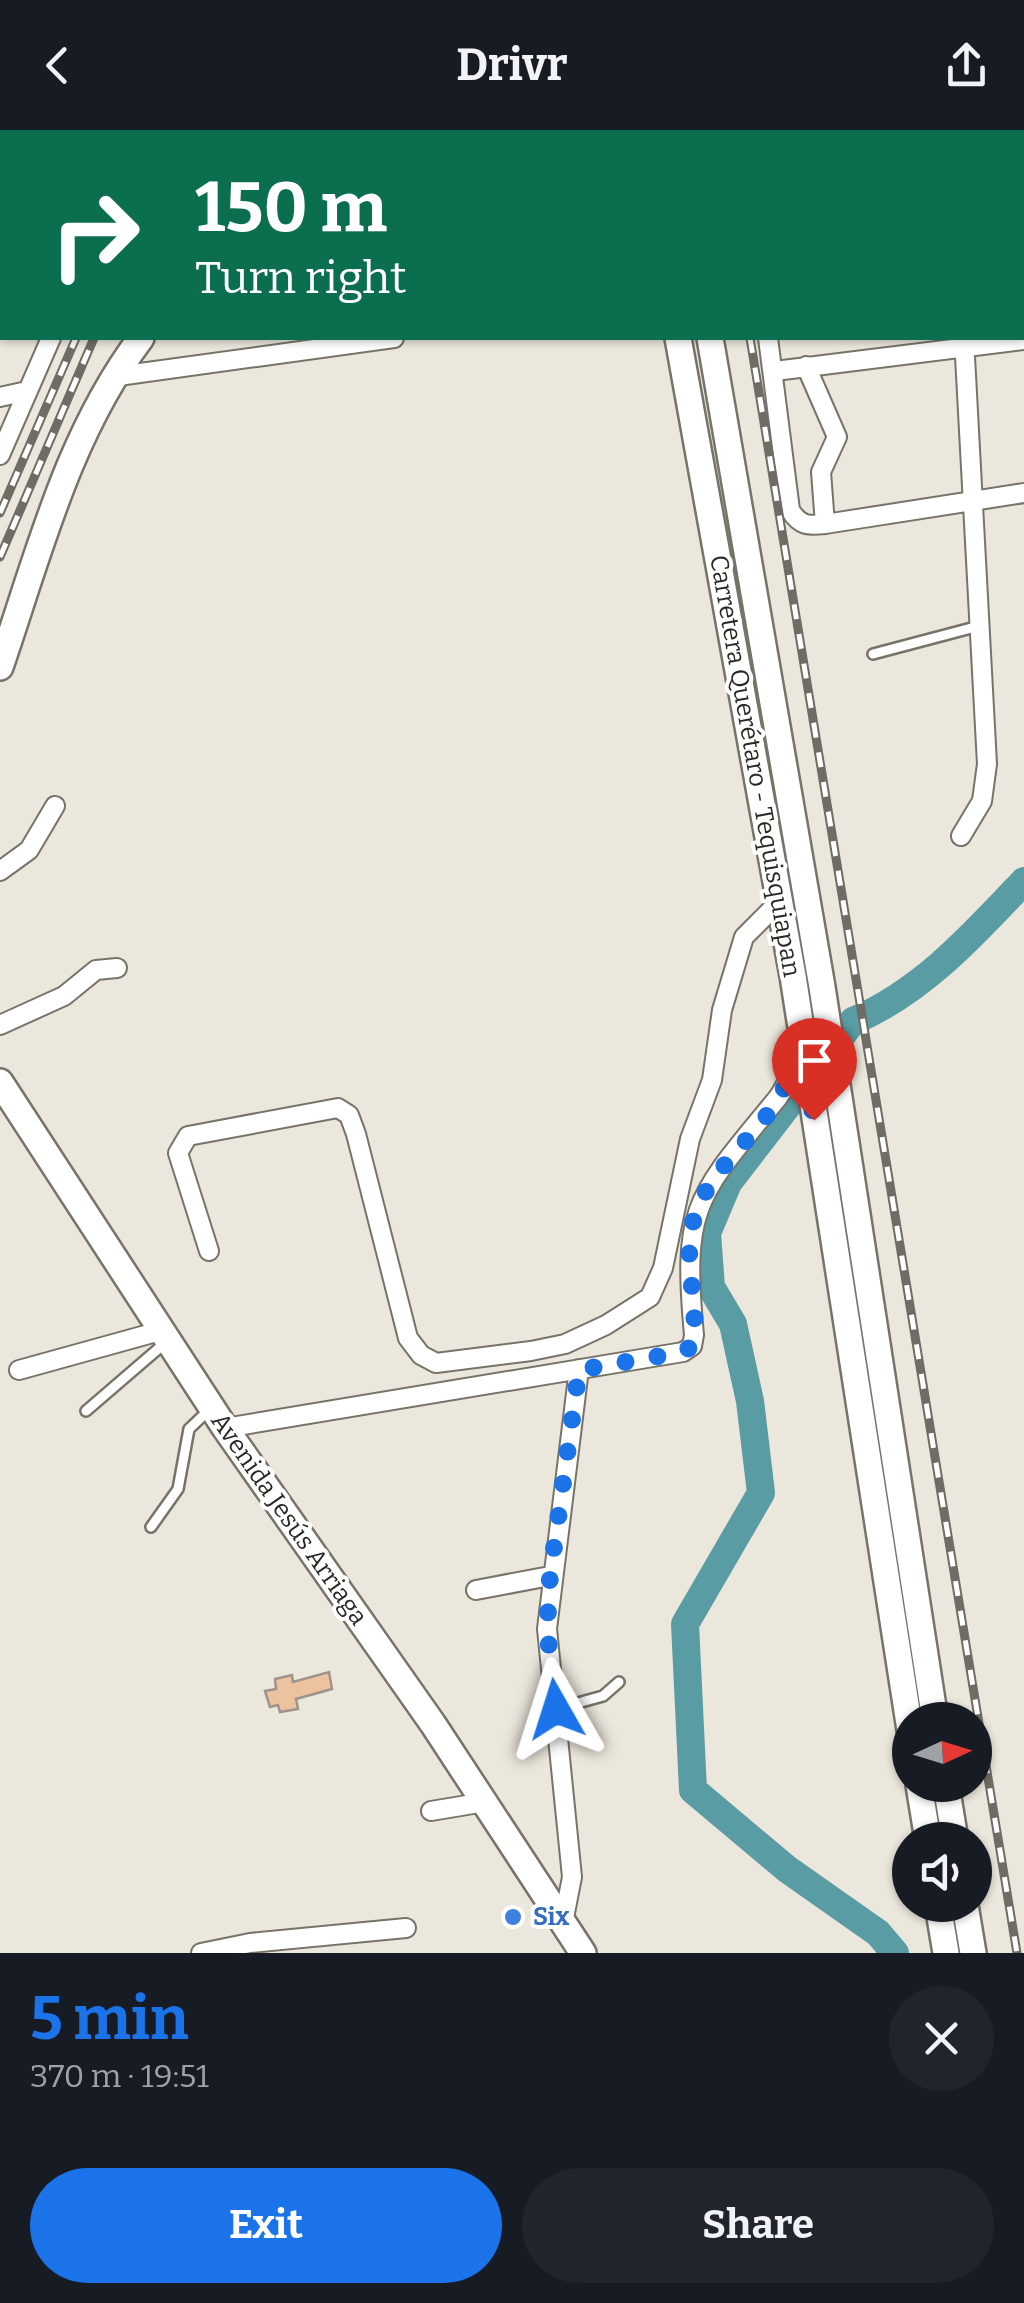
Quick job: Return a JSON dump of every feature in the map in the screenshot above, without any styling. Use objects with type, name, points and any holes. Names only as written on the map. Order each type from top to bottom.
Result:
[{"type":"main road","points":[[0,667],[74,450],[111,377],[139,340]]},
{"type":"main road","name":"Carretera Querétaro - Tequisquiapan","points":[[678,340],[780,901],[906,1702]]},
{"type":"main road","name":"Carretera Querétaro - Tequisquiapan","points":[[710,340],[841,1109],[932,1702]]},
{"type":"main road","name":"Avenida Jesús Arriaga","points":[[0,1082],[218,1418],[485,1802],[564,1918],[583,1953]]},
{"type":"main road","points":[[941,1922],[946,1953]]},
{"type":"main road","points":[[968,1922],[973,1953]]},
{"type":"street","points":[[0,455],[50,340]]},
{"type":"street","points":[[111,377],[379,340]]},
{"type":"street","points":[[768,340],[790,510],[807,526],[1024,494]]},
{"type":"street","points":[[775,371],[964,342],[1024,340]]},
{"type":"street","points":[[961,836],[982,801],[988,764],[964,342]]},
{"type":"street","points":[[806,366],[837,437],[821,472],[826,524]]},
{"type":"street","points":[[0,396],[27,392]]},
{"type":"street","points":[[0,871],[29,850],[55,806]]},
{"type":"street","points":[[209,1251],[178,1153],[180,1142],[188,1136],[338,1108],[348,1114],[356,1134],[408,1338],[420,1355],[436,1363],[531,1352],[565,1344],[635,1308],[650,1297],[664,1268],[690,1140],[712,1080],[722,1010],[744,937],[780,901]]},
{"type":"street","points":[[0,1025],[64,996],[96,970],[117,968]]},
{"type":"street","points":[[218,1418],[579,1370],[683,1352],[692,1346],[688,1260],[700,1203],[714,1174],[781,1094],[788,1070],[804,1058]]},
{"type":"street","points":[[19,1370],[164,1336]]},
{"type":"street","points":[[564,1918],[572,1877],[547,1629],[550,1576],[579,1370]]},
{"type":"street","points":[[476,1590],[550,1576]]},
{"type":"street","points":[[430,1812],[485,1802]]},
{"type":"street","points":[[201,1953],[250,1943],[406,1928]]},
{"type":"lane","points":[[872,654],[979,626]]},
{"type":"lane","points":[[86,1411],[164,1336]]},
{"type":"lane","points":[[150,1527],[178,1489],[189,1429],[218,1418]]},
{"type":"lane","points":[[556,1709],[603,1696],[619,1682]]},
{"type":"building","points":[[329,1672],[332,1689],[296,1699],[298,1709],[280,1712],[278,1705],[270,1707],[265,1691],[276,1689],[275,1679],[292,1675],[293,1682]]},
{"type":"waterway","points":[[895,1953],[878,1933],[787,1869],[693,1790],[685,1624],[761,1493],[750,1401],[733,1324],[711,1287],[707,1233],[728,1183],[853,1021],[924,978],[1024,881]]},
{"type":"railway","points":[[0,513],[75,340]]},
{"type":"railway","points":[[0,557],[93,340]]},
{"type":"railway","points":[[750,340],[1017,1953]]},
{"type":"place","name":"Six","points":[[513,1917]]},
{"type":"route","points":[[556,1709],[547,1629],[550,1576],[579,1370],[683,1352],[692,1346],[688,1260],[700,1203],[714,1174],[781,1094],[788,1070],[804,1054],[814,1120]]}]
